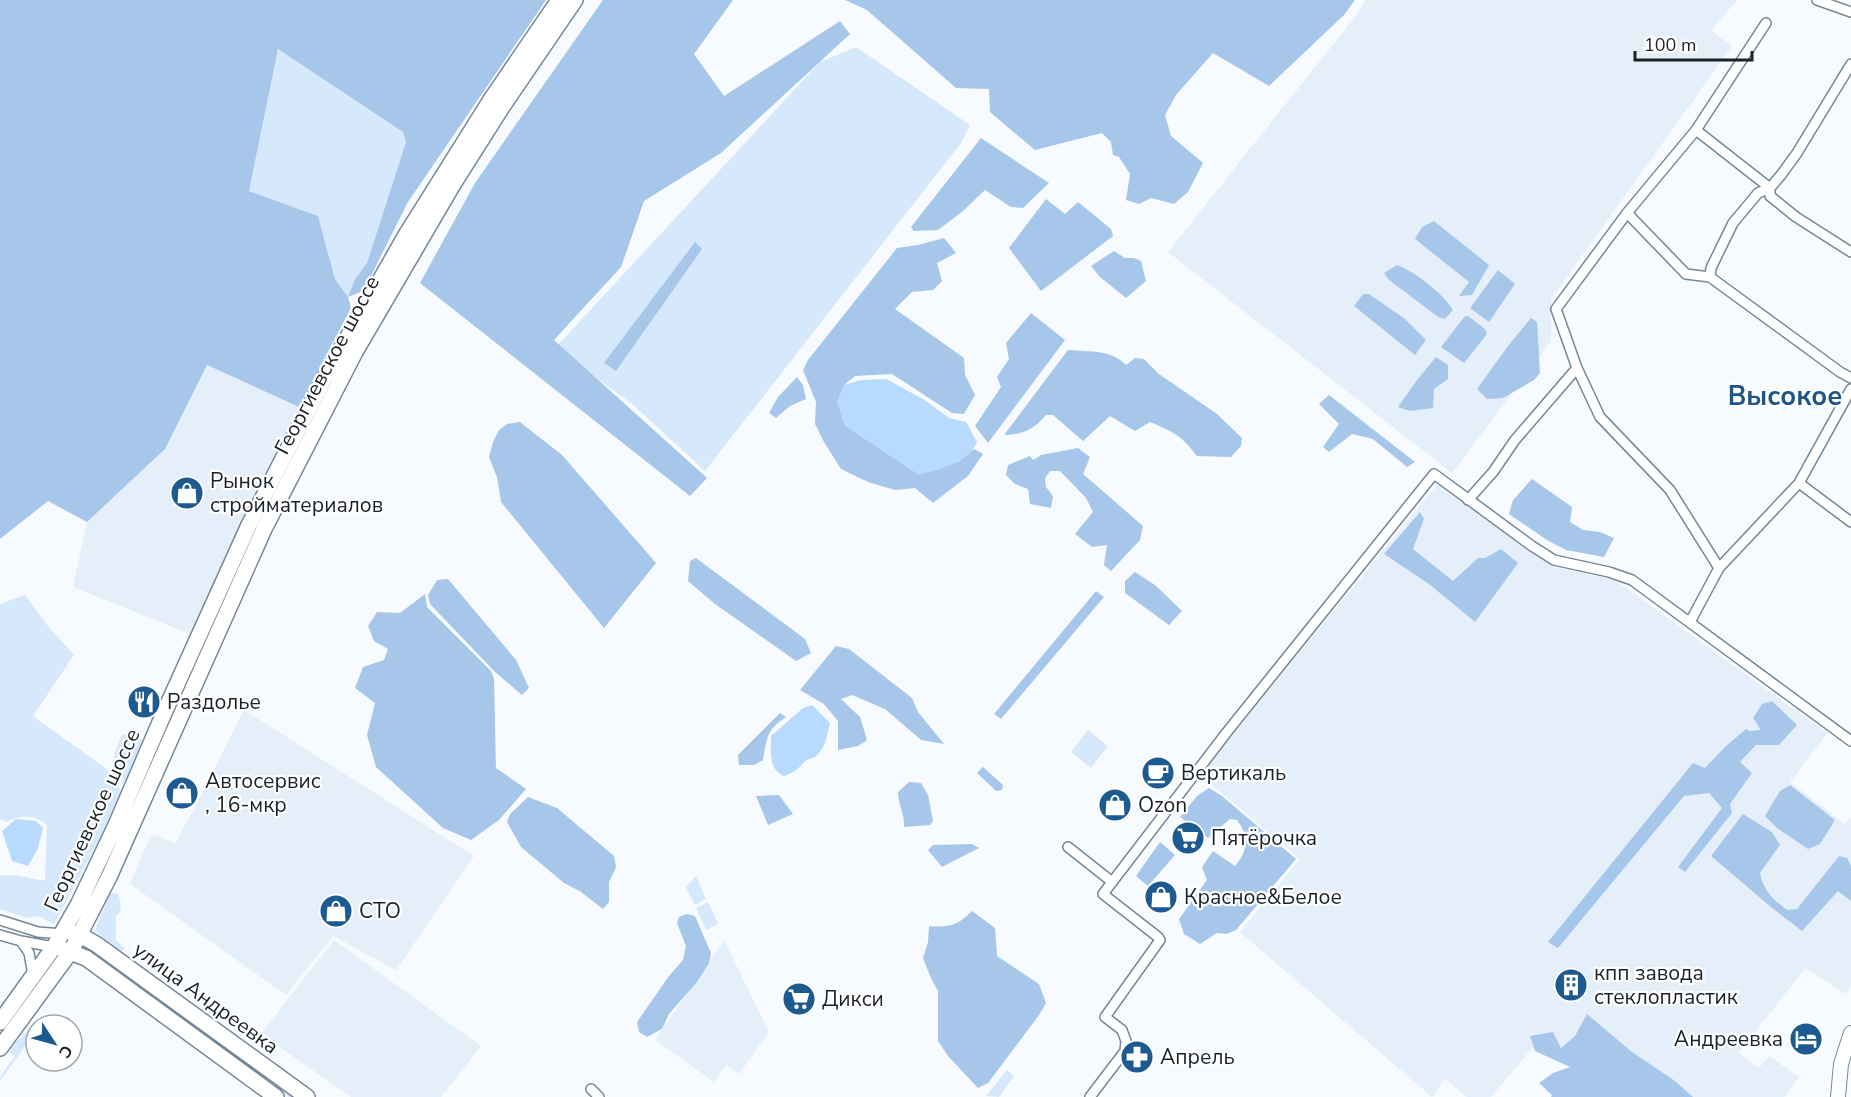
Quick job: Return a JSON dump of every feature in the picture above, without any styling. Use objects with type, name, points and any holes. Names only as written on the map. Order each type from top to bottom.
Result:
[{"type":"main road","name":"Георгиевское шоссе","points":[[0,1048],[71,951],[109,877],[171,715],[249,525],[337,355],[431,194],[492,98],[559,0]]},
{"type":"main road","name":"Георгиевское шоссе","points":[[0,1022],[63,934],[264,529],[355,352],[452,186],[502,107],[576,0]]},
{"type":"main road","points":[[63,934],[80,935]]},
{"type":"main road","name":"улица Андреевка","points":[[80,935],[96,944],[307,1097]]},
{"type":"main road","name":"улица Андреевка","points":[[54,947],[86,958],[276,1097]]},
{"type":"main road","points":[[1838,1097],[1841,1064],[1851,1033]]},
{"type":"street","points":[[1817,0],[1851,12]]},
{"type":"street","points":[[1719,568],[1670,490],[1600,417],[1577,369],[1556,309],[1627,213],[1696,130],[1766,23]]},
{"type":"street","points":[[1710,277],[1711,268],[1733,223],[1758,193],[1770,188],[1797,153],[1851,64]]},
{"type":"street","points":[[1696,130],[1770,188]]},
{"type":"street","points":[[1770,188],[1770,196],[1796,217],[1851,252]]},
{"type":"street","points":[[1627,213],[1686,274],[1710,277],[1851,378]]},
{"type":"street","points":[[1468,500],[1515,440],[1577,369]]},
{"type":"street","points":[[1690,622],[1719,568],[1799,483],[1851,389]]},
{"type":"street","points":[[1090,1097],[1125,1051],[1126,1041],[1122,1030],[1105,1017],[1160,940],[1103,894],[1227,732],[1434,474],[1554,560],[1610,572],[1632,580],[1851,741]]},
{"type":"street","points":[[1799,483],[1851,522]]},
{"type":"street","points":[[1068,847],[1112,882]]},
{"type":"street","points":[[0,920],[38,932],[63,934]]},
{"type":"street","points":[[0,935],[54,947]]},
{"type":"street","points":[[21,941],[29,953],[33,976]]},
{"type":"street","points":[[591,1089],[599,1097]]},
{"type":"shaded area","points":[[0,0],[546,0],[408,202],[368,282],[361,292],[348,297],[351,308],[299,407],[207,365],[165,449],[87,522],[48,501],[0,539]],"holes":[[[278,49],[403,132],[406,142],[367,263],[355,279],[348,297],[335,279],[318,216],[249,191]]]},
{"type":"shaded area","points":[[603,0],[733,0],[694,54],[724,96],[840,21],[850,34],[721,153],[644,201],[621,267],[554,340],[707,478],[690,496],[420,283],[475,183]]},
{"type":"shaded area","points":[[845,0],[1355,0],[1344,15],[1269,86],[1213,53],[1176,95],[1165,115],[1171,136],[1203,163],[1188,192],[1174,204],[1151,198],[1139,204],[1126,200],[1130,174],[1119,157],[1113,155],[1111,142],[1102,133],[1035,150],[990,112],[989,89],[956,88],[867,10]]},
{"type":"shaded area","points":[[1365,0],[1737,0],[1711,31],[1732,46],[1551,299],[1551,341],[1452,473],[1168,252],[1359,12]]},
{"type":"shaded area","points":[[856,47],[970,125],[961,143],[705,471],[631,403],[555,348],[820,62]]},
{"type":"shaded area","points":[[278,49],[403,131],[406,142],[367,263],[355,279],[348,297],[335,279],[318,216],[249,191]]},
{"type":"shaded area","points":[[981,138],[1049,183],[1023,208],[1011,207],[985,190],[938,230],[914,231],[911,227]]},
{"type":"shaded area","points":[[1046,199],[1065,214],[1078,202],[1111,229],[1113,236],[1041,291],[1009,248]]},
{"type":"shaded area","points":[[1434,221],[1489,265],[1472,295],[1459,296],[1469,282],[1415,239],[1422,227]]},
{"type":"shaded area","points":[[944,238],[956,253],[937,263],[942,281],[933,290],[912,292],[895,309],[964,358],[965,375],[975,395],[964,414],[952,413],[892,374],[855,376],[844,385],[958,462],[974,449],[983,454],[968,476],[933,503],[915,488],[895,490],[868,482],[841,469],[815,424],[816,402],[803,370],[808,360],[897,248]]},
{"type":"shaded area","points":[[695,242],[702,249],[616,371],[604,363]]},
{"type":"shaded area","points":[[1114,251],[1125,258],[1141,261],[1146,281],[1126,298],[1100,277],[1091,266]]},
{"type":"shaded area","points":[[1397,265],[1420,278],[1443,297],[1453,310],[1445,319],[1438,317],[1388,279],[1384,273]]},
{"type":"shaded area","points":[[1498,270],[1515,284],[1489,322],[1470,308]]},
{"type":"shaded area","points":[[1363,294],[1369,294],[1405,319],[1426,340],[1415,355],[1354,306]]},
{"type":"shaded area","points":[[1031,313],[1065,340],[988,443],[975,426],[1001,387],[997,377],[1009,359],[1006,343]]},
{"type":"shaded area","points":[[1465,316],[1485,329],[1487,334],[1464,363],[1441,347]]},
{"type":"shaded area","points":[[1531,318],[1537,322],[1540,373],[1534,380],[1503,398],[1487,399],[1477,389]]},
{"type":"shaded area","points":[[1068,350],[1106,354],[1126,365],[1135,358],[1144,359],[1159,374],[1217,414],[1242,438],[1241,446],[1231,457],[1197,456],[1177,435],[1150,422],[1135,431],[1110,416],[1083,441],[1053,415],[1046,415],[1037,424],[1022,432],[1004,435]]},
{"type":"shaded area","points":[[1436,357],[1448,365],[1448,379],[1434,389],[1433,408],[1410,411],[1398,407],[1417,380]]},
{"type":"shaded area","name":"Рынок стройматериалов","points":[[207,365],[299,407],[190,634],[73,587],[87,522],[165,449]]},
{"type":"shaded area","points":[[797,377],[803,385],[806,399],[790,406],[776,418],[769,413],[778,397]]},
{"type":"shaded area","points":[[886,379],[923,399],[949,418],[966,422],[977,442],[973,449],[952,464],[919,475],[845,426],[837,402],[844,385],[861,380]]},
{"type":"shaded area","points":[[1329,395],[1415,462],[1407,467],[1373,439],[1352,434],[1329,452],[1323,447],[1339,424],[1319,404]]},
{"type":"shaded area","points":[[520,422],[562,455],[656,563],[604,628],[501,502],[497,477],[489,457],[499,430],[507,424]]},
{"type":"shaded area","points":[[1078,448],[1090,457],[1083,474],[1143,526],[1140,540],[1111,571],[1104,565],[1107,545],[1092,547],[1075,534],[1093,512],[1086,498],[1060,471],[1050,471],[1045,478],[1046,487],[1053,496],[1051,508],[1030,504],[1028,489],[1015,484],[1006,475],[1008,465],[1030,456],[1033,460],[1041,455]]},
{"type":"shaded area","points":[[1532,479],[1572,507],[1570,522],[1583,530],[1600,532],[1614,538],[1604,557],[1566,550],[1509,514],[1513,500]]},
{"type":"shaded area","points":[[1437,485],[1554,567],[1615,580],[1827,733],[1790,782],[1845,824],[1851,817],[1851,985],[1846,994],[1805,968],[1739,1053],[1759,1068],[1769,1056],[1799,1077],[1784,1097],[1673,1097],[1575,1057],[1544,1034],[1491,1097],[1467,1097],[1445,1079],[1432,1097],[1240,932],[1300,859],[1200,775]]},
{"type":"shaded area","points":[[1420,512],[1424,519],[1413,549],[1453,581],[1478,558],[1485,558],[1501,549],[1518,563],[1475,622],[1429,584],[1384,554]]},
{"type":"shaded area","points":[[696,558],[805,639],[811,653],[796,661],[715,604],[688,581],[690,561]]},
{"type":"shaded area","points":[[1135,572],[1155,585],[1182,611],[1169,625],[1125,593],[1125,581]]},
{"type":"shaded area","points":[[448,579],[516,660],[529,688],[522,695],[494,671],[430,604],[428,595],[437,580]]},
{"type":"shaded area","points":[[1096,591],[1104,597],[1001,719],[994,714]]},
{"type":"shaded area","points":[[425,594],[427,607],[491,671],[494,679],[496,768],[526,789],[499,820],[471,840],[443,828],[376,767],[367,735],[375,703],[355,688],[363,667],[384,660],[388,649],[374,641],[368,626],[377,612],[400,613]]},
{"type":"shaded area","points":[[25,595],[47,625],[74,655],[33,716],[108,770],[121,791],[101,836],[54,924],[39,916],[26,918],[0,909],[0,876],[11,875],[45,880],[47,825],[38,819],[28,817],[7,822],[0,819],[0,604]]},
{"type":"shaded area","points":[[836,646],[849,649],[912,698],[918,712],[944,744],[921,740],[885,709],[852,695],[841,699],[860,717],[867,740],[858,746],[838,750],[838,721],[824,704],[800,690]]},
{"type":"shaded area","points":[[1772,701],[1797,725],[1779,745],[1756,745],[1740,762],[1752,773],[1730,804],[1732,813],[1685,872],[1678,867],[1722,808],[1709,793],[1684,796],[1558,948],[1548,942],[1693,763],[1705,768],[1746,729],[1761,730],[1753,718],[1762,704]]},
{"type":"shaded area","points":[[812,705],[830,723],[824,744],[816,756],[784,776],[775,769],[773,764],[771,736],[803,708]]},
{"type":"shaded area","points":[[244,710],[474,856],[396,970],[333,936],[286,995],[130,884],[148,842],[154,834],[175,844]]},
{"type":"shaded area","points":[[780,713],[786,717],[768,735],[763,760],[754,765],[739,765],[738,755]]},
{"type":"shaded area","points":[[1088,730],[1108,746],[1091,768],[1071,752]]},
{"type":"shaded area","points":[[125,734],[141,738],[142,741],[125,781],[116,768],[114,760],[121,736]]},
{"type":"shaded area","points":[[983,767],[1003,785],[1002,790],[996,791],[977,773]]},
{"type":"shaded area","points":[[909,782],[921,783],[928,795],[933,821],[930,825],[904,827],[898,792]]},
{"type":"shaded area","points":[[1790,785],[1835,820],[1820,844],[1808,849],[1777,828],[1765,816],[1780,791]]},
{"type":"shaded area","points":[[1209,788],[1222,796],[1296,859],[1236,930],[1227,934],[1217,933],[1200,944],[1184,934],[1179,919],[1207,880],[1202,867],[1213,851],[1235,866],[1243,854],[1246,843],[1244,832],[1237,820],[1230,819],[1208,838],[1180,817],[1197,796]]},
{"type":"shaded area","points":[[779,795],[793,814],[768,825],[756,796]]},
{"type":"shaded area","points":[[528,797],[557,808],[614,856],[616,867],[609,882],[609,902],[603,909],[581,892],[564,883],[521,847],[507,822],[510,814]]},
{"type":"shaded area","points":[[1743,814],[1772,832],[1780,845],[1760,873],[1766,890],[1782,906],[1787,910],[1797,909],[1839,856],[1847,858],[1851,866],[1851,901],[1838,891],[1802,931],[1771,907],[1711,856]]},
{"type":"shaded area","points":[[16,819],[36,821],[43,828],[38,848],[28,866],[12,861],[2,831]]},
{"type":"shaded area","points":[[1160,842],[1175,855],[1148,886],[1136,876]]},
{"type":"shaded area","points":[[972,844],[979,848],[942,867],[928,850],[933,845]]},
{"type":"shaded area","points":[[696,876],[706,899],[695,905],[686,887]]},
{"type":"shaded area","points":[[110,893],[117,893],[120,899],[121,911],[116,916],[116,940],[124,948],[123,951],[118,951],[95,930]]},
{"type":"shaded area","points":[[708,902],[718,924],[706,930],[696,908]]},
{"type":"shaded area","points":[[972,911],[995,928],[997,956],[1039,984],[1046,1003],[988,1083],[978,1088],[948,1056],[938,1041],[938,991],[923,958],[928,942],[929,926],[953,924]]},
{"type":"shaded area","points":[[687,914],[695,916],[711,953],[709,963],[697,982],[669,1014],[662,1029],[647,1037],[639,1032],[637,1022],[683,960],[686,946],[677,923],[679,917]]},
{"type":"shaded area","points":[[334,940],[481,1046],[441,1097],[351,1097],[261,1034]]},
{"type":"shaded area","points":[[724,940],[769,1032],[739,1074],[726,1065],[714,1082],[655,1040]]},
{"type":"shaded area","points":[[87,946],[298,1097],[289,1097],[85,951]]},
{"type":"shaded area","points":[[1587,1014],[1632,1052],[1675,1081],[1693,1097],[1551,1097],[1552,1095],[1539,1083],[1553,1073],[1570,1067],[1535,1051],[1530,1036],[1553,1032],[1561,1048],[1575,1036]]},
{"type":"shaded area","points":[[24,1035],[24,1048],[0,1081],[0,1077],[15,1056],[9,1052]]},
{"type":"shaded area","points":[[1007,1070],[1014,1076],[999,1097],[986,1096]]},
{"type":"place","name":"Рынок стройматериалов","points":[[187,493]]},
{"type":"place","name":"Раздолье","points":[[144,702]]},
{"type":"place","name":"Вертикаль","points":[[1158,773]]},
{"type":"place","name":"Автосервис , 16-мкр","points":[[182,793]]},
{"type":"place","name":"Ozon","points":[[1115,805]]},
{"type":"place","name":"Пятёрочка","points":[[1188,838]]},
{"type":"place","name":"Красное&Белое","points":[[1161,897]]},
{"type":"place","name":"СТО","points":[[336,911]]},
{"type":"place","name":"кпп завода стеклопластик","points":[[1571,985]]},
{"type":"place","name":"Дикси","points":[[799,999]]},
{"type":"place","name":"Андреевка","points":[[1806,1039]]},
{"type":"place","name":"Апрель","points":[[1137,1057]]},
{"type":"district","name":"Высокое","points":[[1785,396]]}]
